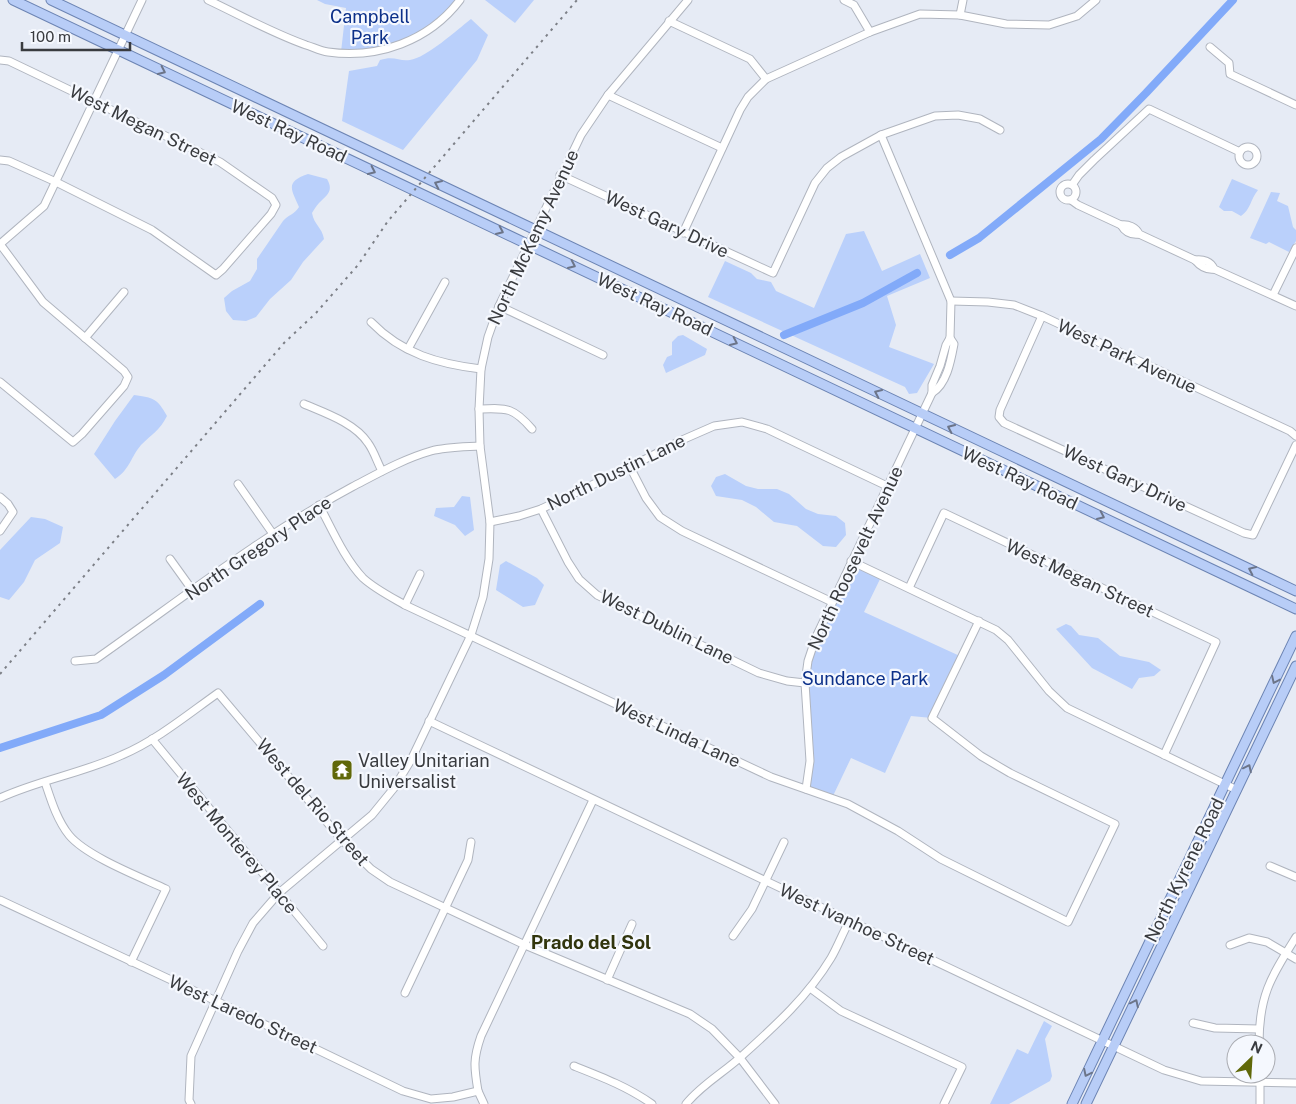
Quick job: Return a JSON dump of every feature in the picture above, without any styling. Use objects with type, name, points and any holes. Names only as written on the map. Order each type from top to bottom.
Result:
[{"type":"main road","name":"West Ray Road","points":[[13,0],[122,43],[534,230],[1296,591]]},
{"type":"main road","name":"West Ray Road","points":[[51,0],[122,43],[528,244],[1296,609]]},
{"type":"main road","name":"North Kyrene Road","points":[[1072,1104],[1296,636]]},
{"type":"main road","name":"North Kyrene Road","points":[[1086,1104],[1296,666]]},
{"type":"street","points":[[0,382],[72,442],[82,434],[124,386],[128,377],[124,371],[43,302],[0,244],[44,206],[142,0]]},
{"type":"street","points":[[208,0],[290,40],[326,52],[363,54],[385,50],[410,42],[438,22],[460,0]]},
{"type":"street","name":"North McKemy Avenue","points":[[191,1104],[189,1100],[191,1056],[238,951],[253,924],[279,893],[372,815],[394,788],[411,760],[471,635],[488,576],[490,522],[480,446],[479,409],[481,369],[488,336],[499,306],[534,230],[581,135],[608,95],[688,0]]},
{"type":"street","points":[[844,0],[854,5],[870,32]]},
{"type":"street","points":[[960,15],[963,0]]},
{"type":"street","points":[[683,232],[748,97],[766,79],[870,32],[920,14],[960,15],[1006,24],[1049,25],[1077,16],[1096,0]]},
{"type":"street","points":[[670,21],[750,59],[766,79]]},
{"type":"street","points":[[1210,47],[1228,63],[1230,74],[1296,105]]},
{"type":"street","name":"West Megan Street","points":[[0,60],[9,61],[220,162],[272,198],[276,205],[271,214],[223,269],[216,274],[152,230],[56,182]]},
{"type":"street","points":[[608,95],[722,148]]},
{"type":"street","points":[[1072,185],[1094,160],[1149,109],[1240,152]]},
{"type":"street","points":[[881,135],[935,116],[958,115],[980,119],[1000,130]]},
{"type":"street","name":"West Gary Drive","points":[[560,175],[773,274],[815,183],[827,168],[840,157],[881,135]]},
{"type":"street","name":"North Roosevelt Avenue","points":[[806,789],[810,761],[805,683],[808,661],[813,645],[851,561],[932,393],[932,385],[950,338],[951,301],[881,135]]},
{"type":"street","points":[[0,160],[9,161],[56,182]]},
{"type":"street","points":[[1071,200],[1076,194],[1076,189],[1072,185],[1064,185],[1060,191],[1063,198],[1071,200],[1121,225],[1126,224],[1137,230],[1139,234],[1195,260],[1199,265],[1209,270],[1214,269],[1296,306]]},
{"type":"street","points":[[1274,295],[1296,248]]},
{"type":"street","points":[[408,349],[445,282]]},
{"type":"street","points":[[85,338],[124,292]]},
{"type":"street","name":"West Park Avenue","points":[[951,301],[1014,305],[1042,316],[1290,431],[1296,436]]},
{"type":"street","points":[[499,306],[603,355]]},
{"type":"street","name":"West Gary Drive","points":[[1042,316],[1000,410],[999,416],[1004,423],[1244,533],[1253,535],[1296,445]]},
{"type":"street","points":[[371,322],[380,332],[408,349],[442,363],[481,369]]},
{"type":"street","points":[[304,404],[352,428],[367,442],[382,471]]},
{"type":"street","points":[[479,409],[502,408],[511,410],[520,415],[532,429]]},
{"type":"street","name":"North Dustin Lane","points":[[490,522],[542,509],[714,426],[742,422],[766,429],[887,486]]},
{"type":"street","name":"North Gregory Place","points":[[74,661],[96,659],[273,534],[319,505],[382,471],[409,458],[433,450],[480,446]]},
{"type":"street","points":[[630,467],[646,498],[660,517],[682,531],[832,602]]},
{"type":"street","points":[[238,484],[273,534]]},
{"type":"street","points":[[0,498],[8,504],[13,512],[0,531]]},
{"type":"street","name":"West Linda Lane","points":[[319,505],[346,555],[364,578],[405,605],[770,777],[848,804],[898,831],[941,859],[1068,922],[1115,824],[1010,773],[981,756],[932,718],[978,621]]},
{"type":"street","name":"West Dublin Lane","points":[[542,509],[568,562],[579,579],[597,595],[759,673],[787,681],[805,683]]},
{"type":"street","name":"West Megan Street","points":[[909,588],[944,513],[1216,642],[1164,755]]},
{"type":"street","points":[[170,559],[193,591]]},
{"type":"street","points":[[851,561],[996,630],[1008,640],[1049,691],[1067,708],[1237,790]]},
{"type":"street","points":[[405,605],[420,574]]},
{"type":"street","name":"West del Rio Street","points":[[152,739],[218,693],[342,840],[371,868],[390,882],[525,945],[690,1014],[712,1029],[740,1058],[776,1104]]},
{"type":"street","name":"West Ivanhoe Street","points":[[429,721],[1164,1070],[1187,1078],[1226,1082]]},
{"type":"street","points":[[0,798],[102,764],[152,739]]},
{"type":"street","name":"West Monterey Place","points":[[152,739],[323,946]]},
{"type":"street","points":[[45,782],[56,813],[69,835],[89,852],[166,889],[131,962]]},
{"type":"street","points":[[484,1104],[478,1091],[474,1068],[474,1056],[481,1036],[593,800]]},
{"type":"street","points":[[405,994],[468,860],[471,842]]},
{"type":"street","points":[[733,936],[752,909],[784,842]]},
{"type":"street","points":[[1270,866],[1296,877]]},
{"type":"street","name":"West Laredo Street","points":[[0,900],[403,1091],[431,1098],[453,1097],[478,1091]]},
{"type":"street","points":[[686,1104],[697,1091],[740,1058],[787,1014],[810,988],[831,957],[850,920]]},
{"type":"street","points":[[607,980],[632,924]]},
{"type":"street","points":[[1259,1034],[1261,1004],[1268,982],[1296,937]]},
{"type":"street","points":[[1230,945],[1249,938],[1267,942],[1296,959]]},
{"type":"street","points":[[810,988],[841,1011],[962,1067],[944,1104]]},
{"type":"street","points":[[1193,1023],[1215,1028],[1259,1029]]},
{"type":"street","points":[[574,1066],[617,1083],[652,1104]]},
{"type":"street","name":"West Ivanhoe Street","points":[[1276,1083],[1296,1083]]},
{"type":"street","points":[[1260,1084],[1260,1104]]},
{"type":"green space","name":"Campbell Park","points":[[317,0],[460,0],[438,22],[385,50],[341,52],[346,8],[325,4]]},
{"type":"green space","points":[[485,0],[534,0],[515,23]]},
{"type":"green space","points":[[471,19],[488,35],[477,60],[403,150],[342,121],[349,71],[377,66],[380,60],[385,59],[410,60],[417,58],[441,43]]},
{"type":"green space","points":[[308,174],[327,179],[330,187],[325,198],[312,213],[324,239],[303,262],[291,280],[270,299],[256,317],[246,321],[233,320],[226,311],[224,298],[250,281],[257,269],[257,259],[283,221],[299,207],[292,191],[293,183],[300,177]]},
{"type":"green space","points":[[1232,179],[1258,190],[1247,210],[1241,216],[1232,211],[1224,211],[1219,207]]},
{"type":"green space","points":[[1271,192],[1280,193],[1277,201],[1288,206],[1293,227],[1296,230],[1296,241],[1289,252],[1269,242],[1266,244],[1250,238]]},
{"type":"green space","points":[[864,231],[882,271],[920,254],[930,278],[887,296],[896,325],[889,347],[934,364],[917,393],[909,394],[905,387],[708,297],[725,261],[751,273],[757,279],[771,282],[776,291],[814,308],[846,234]]},
{"type":"green space","points":[[683,335],[707,349],[705,355],[666,373],[663,365],[667,357],[672,355],[672,342],[678,336]]},
{"type":"green space","points":[[134,395],[154,400],[167,416],[159,428],[137,450],[124,471],[115,479],[94,454]]},
{"type":"green space","points":[[725,474],[746,486],[758,489],[777,489],[789,494],[806,509],[818,514],[836,516],[845,523],[846,535],[836,547],[823,546],[797,526],[774,522],[756,507],[742,500],[716,496],[711,486],[716,477]]},
{"type":"green space","points":[[462,496],[470,497],[474,530],[465,536],[455,525],[434,516],[436,508],[454,507]]},
{"type":"green space","points":[[31,517],[45,519],[63,527],[60,543],[35,560],[24,582],[9,600],[0,597],[0,550]]},
{"type":"green space","points":[[506,561],[537,578],[544,585],[535,605],[523,607],[496,590],[500,565]]},
{"type":"green space","name":"Sundance Park","points":[[851,561],[882,575],[864,612],[962,657],[932,718],[911,716],[885,773],[851,758],[832,798],[806,789],[810,761],[808,661]]},
{"type":"green space","points":[[1066,624],[1071,626],[1079,635],[1098,638],[1120,656],[1149,662],[1161,670],[1154,676],[1139,678],[1132,689],[1092,668],[1056,629]]},
{"type":"green space","points":[[1044,1021],[1052,1026],[1045,1039],[1052,1076],[1050,1081],[1009,1104],[990,1104],[1017,1049],[1028,1054]]},
{"type":"waterway","points":[[950,255],[979,238],[1101,139],[1233,0]]},
{"type":"waterway","points":[[784,335],[863,303],[917,273]]},
{"type":"waterway","points":[[0,748],[101,715],[164,675],[260,604]]},
{"type":"railway","points":[[0,674],[284,343],[316,313],[358,265],[388,221],[577,0]]},
{"type":"place","name":"Valley Unitarian Universalist","points":[[342,770]]},
{"type":"district","name":"Prado del Sol","points":[[591,942]]}]
